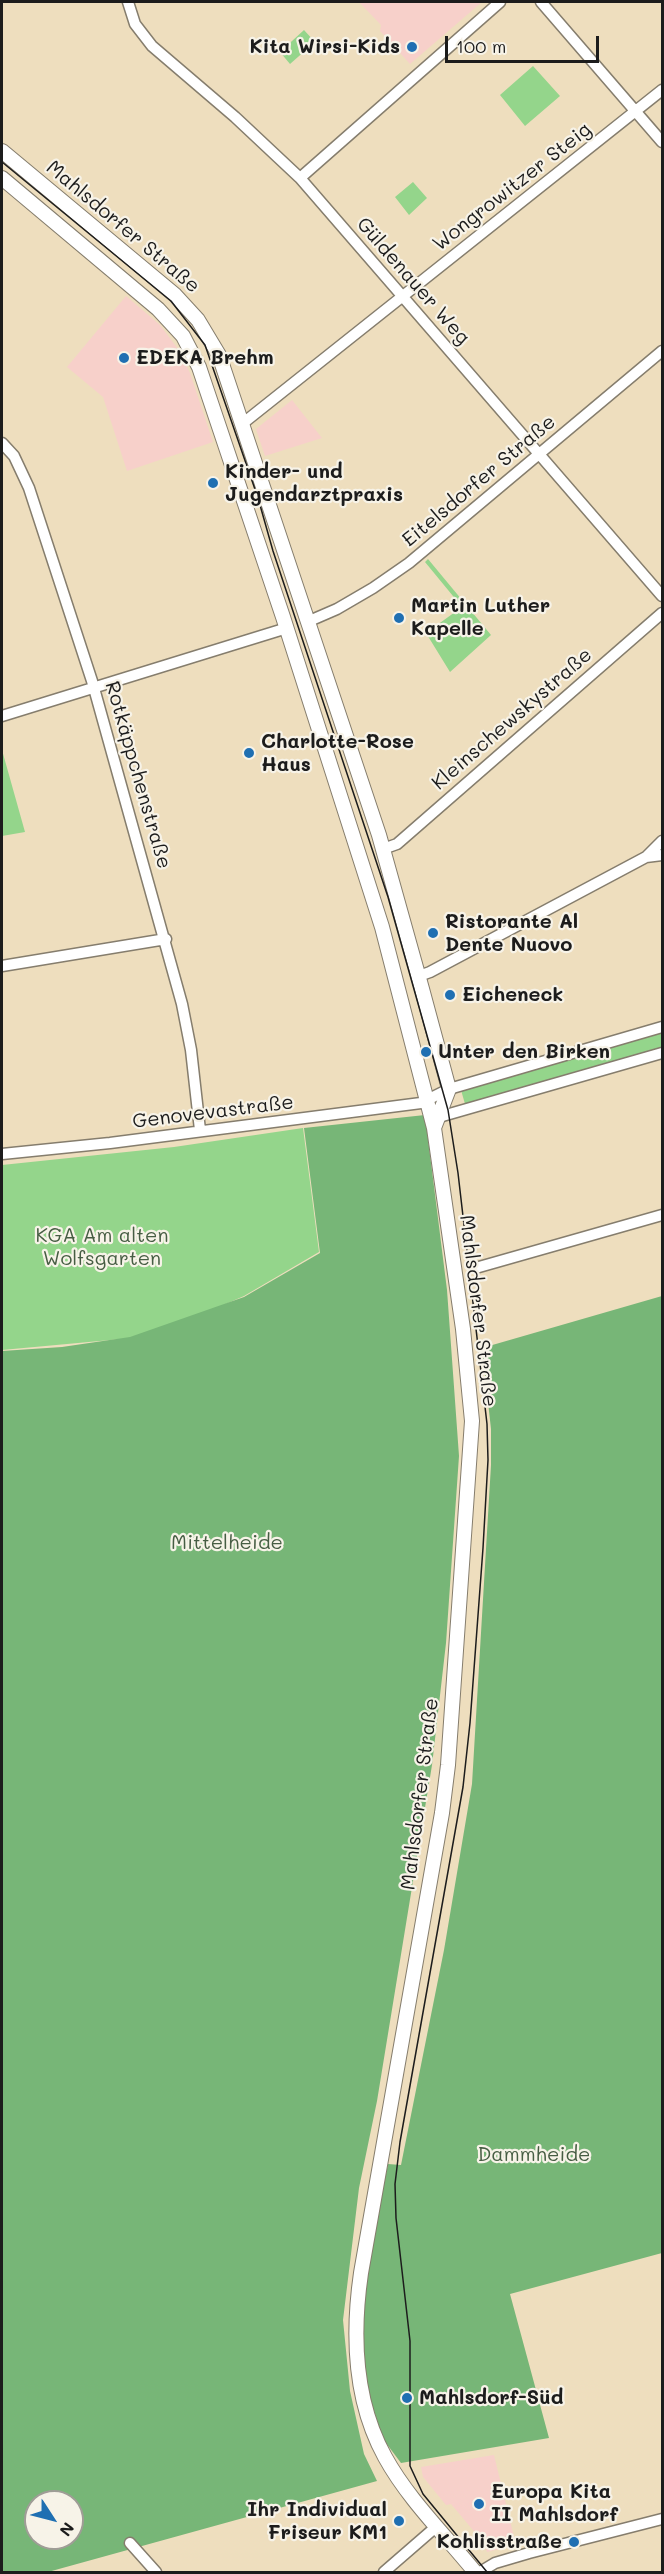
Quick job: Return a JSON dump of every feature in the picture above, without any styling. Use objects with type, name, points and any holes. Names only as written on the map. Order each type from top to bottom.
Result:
[{"type":"main road","name":"Mahlsdorfer Straße","points":[[2,151],[158,279],[188,307],[219,355],[383,849],[419,976],[449,1089],[435,1122]]},
{"type":"main road","name":"Mahlsdorfer Straße","points":[[2,178],[112,268],[173,323],[199,367],[287,628],[382,927],[435,1122],[470,1389],[471,1455],[448,1765],[442,1813],[362,2262],[356,2313],[361,2388],[368,2418],[385,2458],[437,2526],[477,2572]]},
{"type":"main road","points":[[222,431],[242,424]]},
{"type":"main road","points":[[287,628],[307,622]]},
{"type":"street","name":"Güldenauer Weg","points":[[128,2],[135,24],[152,46],[235,117],[300,178],[663,596]]},
{"type":"street","points":[[300,178],[500,2]]},
{"type":"street","points":[[541,2],[663,141]]},
{"type":"street","name":"Wongrowitzer Steig","points":[[242,424],[663,90]]},
{"type":"street","name":"Eitelsdorfer Straße","points":[[307,622],[337,609],[409,563],[663,351]]},
{"type":"street","name":"Rotkäppchenstraße","points":[[2,443],[14,456],[29,488],[94,687],[166,939],[191,1050],[200,1130]]},
{"type":"street","name":"Kleinschewskystraße","points":[[383,849],[397,844],[663,613]]},
{"type":"street","points":[[2,716],[287,628]]},
{"type":"street","points":[[419,976],[646,856],[663,841]]},
{"type":"street","points":[[646,856],[663,855]]},
{"type":"street","points":[[2,966],[166,939]]},
{"type":"street","points":[[449,1089],[663,1027]]},
{"type":"street","points":[[435,1122],[663,1053]]},
{"type":"street","name":"Genovevastraße","points":[[2,1154],[121,1142],[421,1103],[449,1089]]},
{"type":"street","points":[[479,1267],[663,1215]]},
{"type":"street","points":[[477,2572],[495,2563],[529,2553],[663,2519]]},
{"type":"street","points":[[384,2572],[437,2526]]},
{"type":"street","points":[[130,2543],[156,2572]]},
{"type":"shaded area","name":"Kita Wirsi-Kids","points":[[359,2],[482,2],[410,64],[380,31],[381,25]]},
{"type":"shaded area","points":[[126,296],[160,325],[178,349],[190,373],[213,442],[127,471],[103,397],[67,367]]},
{"type":"shaded area","points":[[292,400],[322,438],[265,456],[256,429]]},
{"type":"shaded area","name":"Europa Kita II Mahlsdorf","points":[[494,2455],[516,2545],[487,2552],[481,2535],[478,2536],[451,2504],[446,2505],[423,2477],[421,2467]]},
{"type":"green space","points":[[304,30],[315,42],[290,64],[280,52]]},
{"type":"green space","points":[[533,66],[560,96],[525,126],[500,95]]},
{"type":"green space","points":[[413,182],[427,198],[409,215],[395,197]]},
{"type":"green space","points":[[428,559],[491,635],[450,672],[426,633],[462,607],[425,562]]},
{"type":"green space","points":[[2,750],[25,832],[2,836]]},
{"type":"green space","points":[[662,1032],[662,1047],[465,1104],[461,1090]]},
{"type":"green space","name":"Mittelheide","points":[[425,1115],[447,1290],[459,1456],[446,1643],[432,1765],[377,2101],[359,2188],[343,2320],[350,2391],[364,2454],[377,2481],[48,2572],[2,2572],[2,1351],[62,1347],[130,1337],[244,1297],[320,1253],[304,1128]]},
{"type":"green space","name":"KGA Am alten Wolfsgarten","points":[[303,1128],[319,1252],[244,1296],[196,1317],[132,1338],[2,1350],[2,1165],[174,1147]]},
{"type":"green space","name":"Dammheide","points":[[662,1296],[662,2253],[510,2294],[549,2438],[401,2463],[383,2439],[366,2386],[361,2326],[362,2292],[388,2164],[401,2165],[444,1950],[472,1784],[491,1465],[491,1429],[482,1348]]},
{"type":"tram line","points":[[2,162],[171,301],[205,345],[258,498],[273,551],[388,897],[448,1110],[458,1173],[487,1424],[488,1460],[470,1723],[463,1787],[400,2142],[395,2184],[396,2218],[410,2341],[410,2466],[423,2494],[487,2572]]},
{"type":"place","name":"Kita Wirsi-Kids","points":[[412,47]]},
{"type":"place","name":"EDEKA Brehm","points":[[124,358]]},
{"type":"place","name":"Kinder- und Jugendarztpraxis","points":[[213,483]]},
{"type":"place","name":"Martin Luther Kapelle","points":[[399,618]]},
{"type":"place","name":"Charlotte-Rose Haus","points":[[249,753]]},
{"type":"place","name":"Ristorante Al Dente Nuovo","points":[[433,933]]},
{"type":"place","name":"Eicheneck","points":[[450,995]]},
{"type":"place","name":"Unter den Birken","points":[[426,1052]]},
{"type":"place","name":"Mahlsdorf-Süd","points":[[407,2398]]},
{"type":"place","name":"Europa Kita II Mahlsdorf","points":[[479,2504]]},
{"type":"place","name":"Ihr Individual Friseur KM1","points":[[399,2521]]},
{"type":"place","name":"Kohlisstraße","points":[[574,2542]]}]
